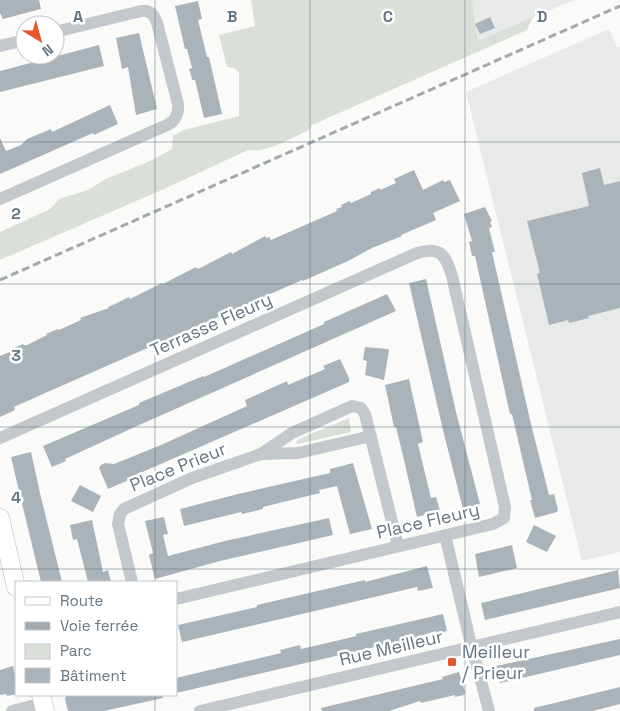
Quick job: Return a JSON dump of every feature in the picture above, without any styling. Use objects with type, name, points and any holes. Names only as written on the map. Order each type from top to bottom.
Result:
[{"type":"street","points":[[0,199],[168,125],[177,116],[178,107],[157,23],[152,13],[146,10],[65,30]]},
{"type":"street","points":[[0,46],[15,42]]},
{"type":"street","name":"Terrasse Fleury","points":[[0,438],[412,255],[424,251],[437,251]]},
{"type":"street","name":"Place Fleury","points":[[178,599],[498,523],[504,518],[506,510],[450,272],[445,258],[437,251]]},
{"type":"street","name":"Place Prieur","points":[[132,581],[118,524],[120,514],[124,509],[192,478],[261,454],[292,433],[352,406],[359,406],[363,410],[398,546]]},
{"type":"street","name":"Place Prieur","points":[[261,454],[298,453],[371,436]]},
{"type":"street","points":[[0,518],[15,583]]},
{"type":"street","points":[[445,535],[489,711]]},
{"type":"street","name":"Rue Meilleur","points":[[200,711],[620,612]]},
{"type":"street","points":[[12,711],[43,703]]},
{"type":"shaded area","points":[[472,0],[574,0],[478,41]]},
{"type":"shaded area","points":[[609,29],[617,47],[620,47],[620,552],[582,561],[466,92]]},
{"type":"green space","points":[[251,0],[472,0],[478,41],[533,17],[527,30],[312,125],[309,130],[287,141],[263,149],[248,150],[164,189],[0,260],[0,232],[50,209],[59,199],[88,190],[106,179],[150,161],[172,149],[173,136],[184,130],[239,116],[239,72],[234,68],[227,67],[219,35],[255,26]]},
{"type":"green space","points":[[349,418],[351,432],[298,444],[295,443],[299,439]]},
{"type":"building","points":[[0,0],[39,0],[41,9],[3,19],[0,13]]},
{"type":"building","points":[[198,1],[202,19],[198,20],[207,57],[209,57],[222,114],[204,118],[195,80],[192,80],[189,69],[192,68],[187,49],[185,49],[175,6]]},
{"type":"building","points":[[490,17],[495,28],[480,34],[475,24]]},
{"type":"building","points":[[139,33],[157,109],[136,115],[128,67],[122,69],[116,38]]},
{"type":"building","points":[[99,45],[104,66],[0,92],[0,71],[23,65],[65,65],[65,54]]},
{"type":"building","points":[[110,105],[118,124],[0,174],[0,138],[6,151],[21,145],[27,139],[51,129],[52,132]]},
{"type":"building","points":[[600,168],[604,185],[620,181],[620,308],[569,323],[568,320],[549,325],[537,274],[540,273],[527,221],[589,206],[582,173]]},
{"type":"building","points":[[414,170],[423,190],[443,180],[444,182],[450,180],[460,201],[433,213],[436,220],[402,236],[14,407],[15,410],[0,417],[0,356],[12,351],[11,349],[23,344],[27,345],[46,334],[81,320],[80,318],[109,308],[129,297],[130,299],[231,252],[232,254],[265,236],[271,240],[337,211],[336,209],[342,207],[341,205],[350,201],[351,203],[380,188],[380,190],[396,183],[394,179]]},
{"type":"building","points":[[485,207],[492,221],[490,222],[492,227],[489,228],[495,252],[492,252],[530,420],[549,495],[554,494],[558,510],[557,512],[535,518],[475,256],[472,256],[469,242],[472,241],[464,214]]},
{"type":"building","points":[[426,279],[456,412],[480,504],[463,509],[409,283]]},
{"type":"building","points":[[387,294],[396,311],[137,426],[65,459],[66,461],[52,467],[43,446],[324,324],[324,322]]},
{"type":"building","points":[[365,347],[388,349],[384,380],[365,375],[367,361],[363,360]]},
{"type":"building","points":[[340,359],[349,382],[131,477],[131,479],[108,489],[99,468],[101,465],[105,463],[114,464],[161,445],[247,406],[245,400],[287,381],[288,385],[325,369],[323,366]]},
{"type":"building","points":[[409,379],[423,442],[418,444],[431,498],[436,497],[440,511],[417,517],[385,385]]},
{"type":"building","points":[[31,452],[62,581],[41,581],[11,457]]},
{"type":"building","points":[[353,463],[372,529],[350,534],[337,486],[319,490],[320,493],[263,507],[263,509],[242,514],[241,512],[184,526],[180,509],[330,473],[330,469]]},
{"type":"building","points":[[80,485],[101,496],[93,512],[71,501]]},
{"type":"building","points":[[164,517],[168,534],[163,535],[168,556],[225,541],[329,518],[333,535],[220,561],[155,579],[149,555],[153,553],[145,521]]},
{"type":"building","points":[[92,520],[103,572],[108,570],[111,581],[88,581],[77,539],[73,540],[70,525]]},
{"type":"building","points":[[534,525],[556,536],[547,552],[526,542]]},
{"type":"building","points":[[512,545],[517,568],[479,577],[475,554]]},
{"type":"building","points":[[427,566],[433,588],[418,591],[417,587],[182,642],[178,625]]},
{"type":"building","points":[[618,570],[620,588],[485,620],[481,603]]},
{"type":"building","points":[[443,614],[447,631],[437,634],[436,631],[178,693],[178,678],[281,653],[280,650],[300,645],[301,649],[356,636],[356,634]]},
{"type":"building","points":[[620,639],[620,655],[500,683],[496,666]]},
{"type":"building","points":[[13,666],[15,694],[0,695],[0,670]]},
{"type":"building","points":[[459,672],[465,692],[464,695],[455,697],[455,695],[421,703],[420,701],[389,711],[322,711],[321,708],[443,679],[442,677]]},
{"type":"building","points":[[620,687],[620,704],[593,711],[534,711],[534,708]]},
{"type":"building","points":[[66,696],[162,696],[163,698],[104,711],[68,711]]},
{"type":"railway","points":[[0,280],[620,6]]},
{"type":"place","name":"Meilleur / Prieur","points":[[452,662]]}]
